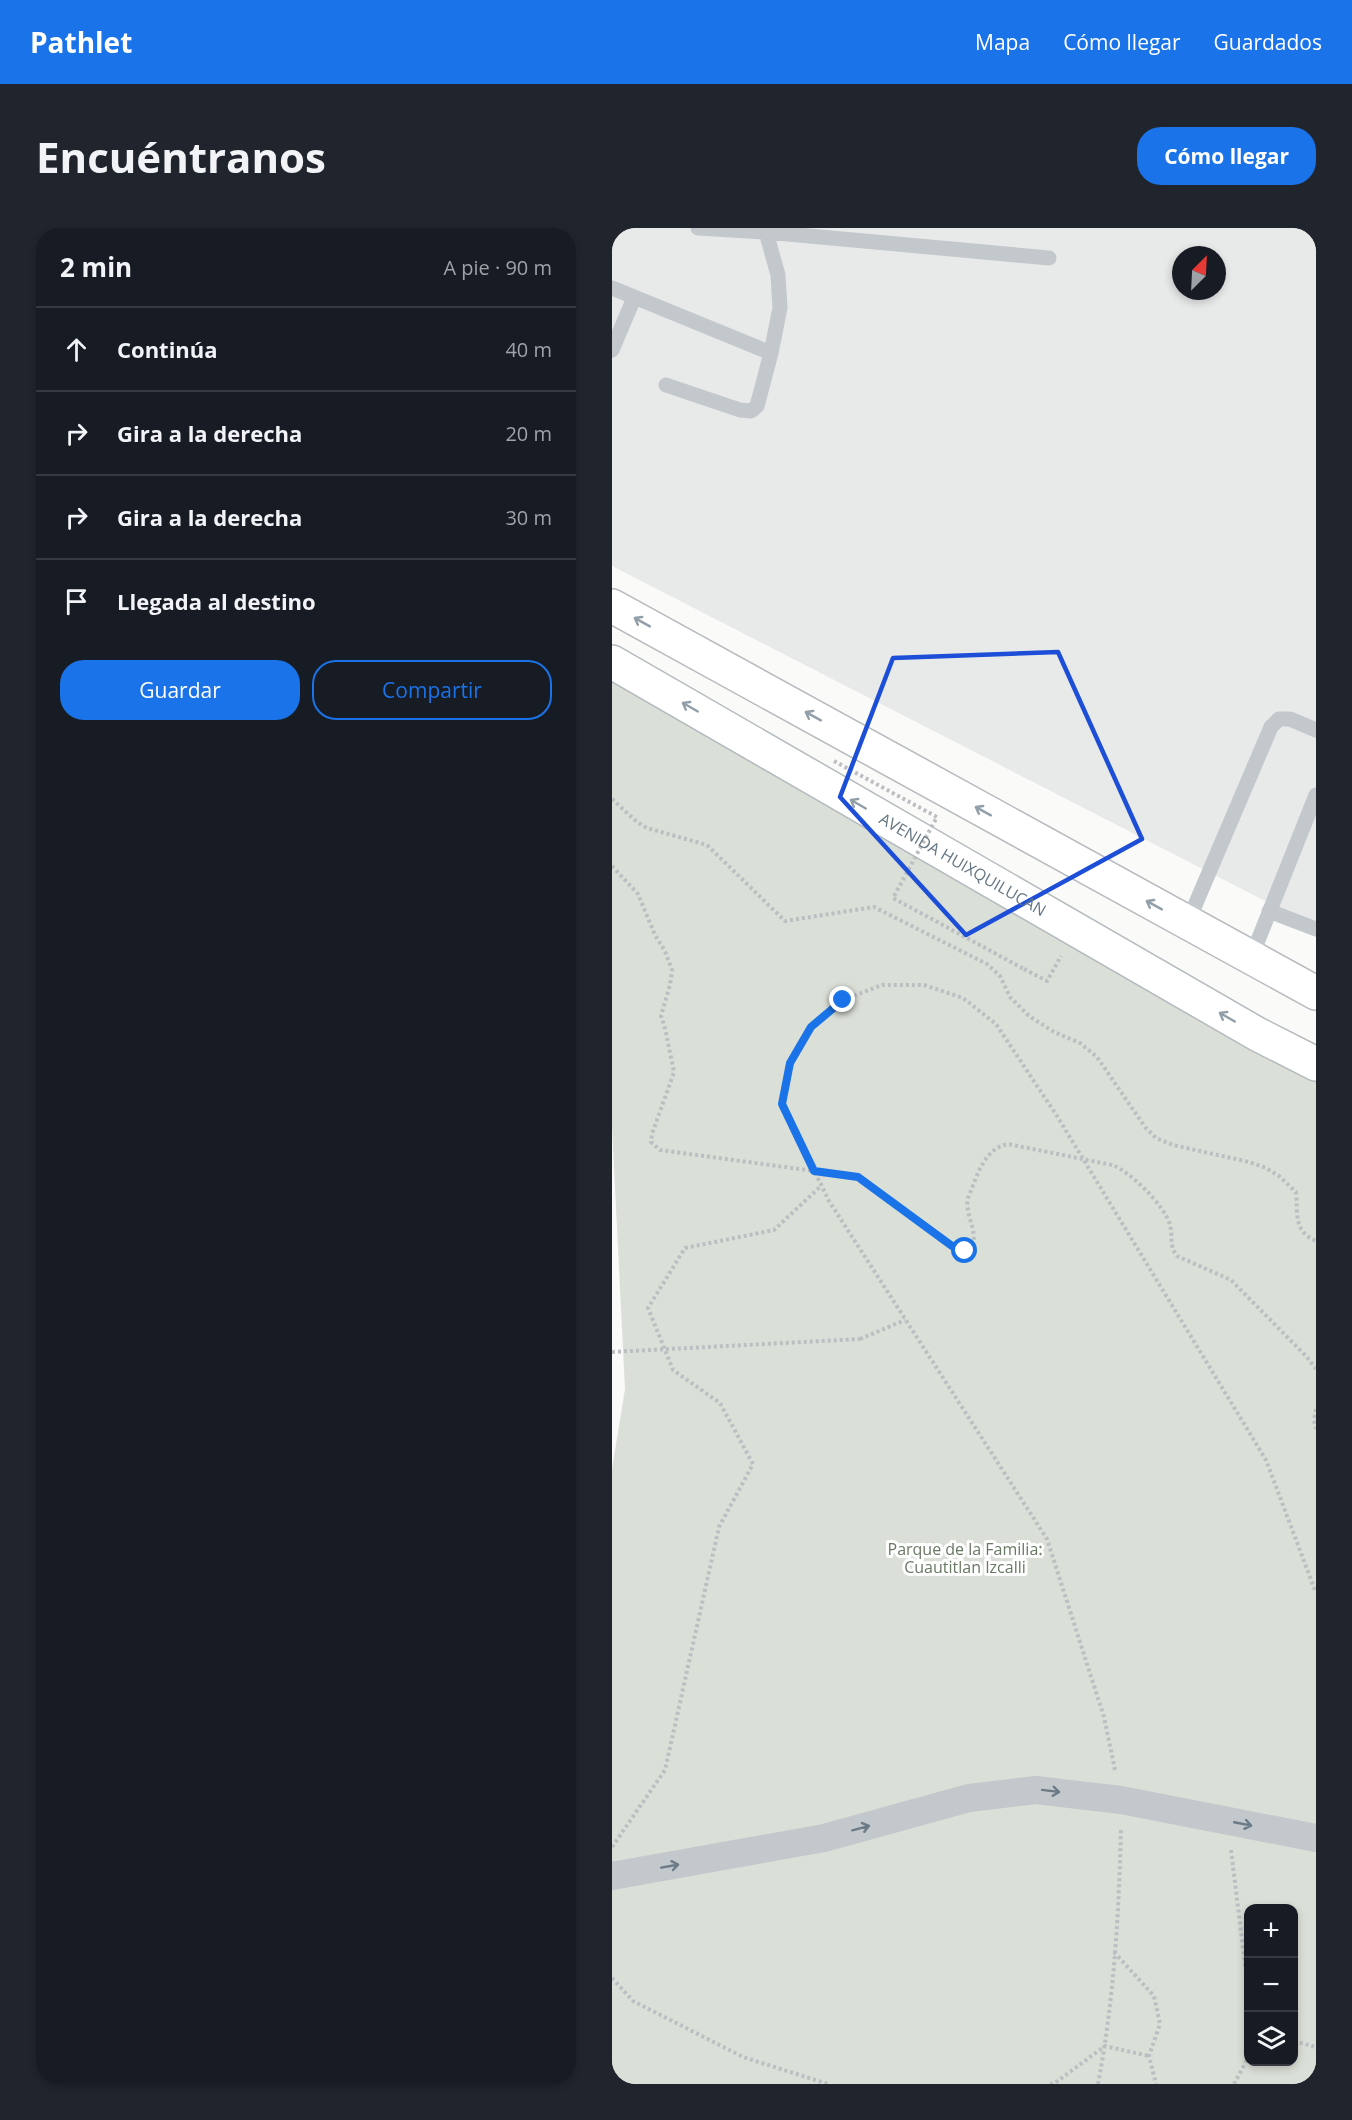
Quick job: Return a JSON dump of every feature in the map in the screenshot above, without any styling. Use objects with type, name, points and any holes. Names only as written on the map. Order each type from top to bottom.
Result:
[{"type":"main road","points":[[612,606],[1310,992]]},
{"type":"main road","name":"AVENIDA HUIXQUILUCAN","points":[[612,662],[1257,1034],[1316,1064]]},
{"type":"street","points":[[1257,1034],[1316,1081]]},
{"type":"street","points":[[612,1876],[824,1838],[969,1798],[1035,1790],[1121,1800],[1316,1838]]},
{"type":"lane","points":[[698,228],[766,232],[1049,258]]},
{"type":"lane","points":[[666,385],[740,410],[751,411],[757,406],[780,308],[778,275],[766,232]]},
{"type":"lane","points":[[612,288],[771,353]]},
{"type":"lane","points":[[612,350],[634,298]]},
{"type":"lane","points":[[1187,924],[1271,728],[1280,719],[1290,719],[1316,730]]},
{"type":"lane","points":[[1251,958],[1316,794]]},
{"type":"lane","points":[[1269,911],[1316,929]]},
{"type":"path","points":[[834,761],[937,817],[893,898],[1047,981]]},
{"type":"path","points":[[612,799],[647,828],[707,845],[784,921],[874,908],[987,964],[1000,976],[1010,997],[1029,1016],[1054,1032],[1080,1043],[1097,1057],[1145,1126],[1156,1138],[1249,1162],[1279,1176],[1296,1192],[1298,1226],[1306,1236],[1316,1241]]},
{"type":"path","points":[[612,866],[638,894],[672,970],[661,1016],[674,1072],[651,1142],[660,1150],[858,1177],[952,1246],[965,1251],[970,1251],[974,1245],[968,1198],[984,1161],[997,1147],[1008,1144],[1123,1168],[1165,1213],[1172,1232],[1173,1250],[1177,1256],[1231,1280],[1316,1369]]},
{"type":"path","points":[[1098,2084],[1105,2046],[1119,1892],[1121,1800],[1104,1717],[1047,1539],[828,1202],[782,1104],[790,1063],[811,1027],[843,1000],[882,985],[924,985],[963,998],[996,1024],[1083,1159],[1266,1460],[1316,1593]]},
{"type":"path","points":[[612,1846],[665,1770],[719,1527],[753,1464],[720,1403],[674,1370],[648,1308],[685,1248],[774,1230],[821,1186]]},
{"type":"path","points":[[612,1352],[860,1339],[905,1320]]},
{"type":"path","points":[[1316,1409],[1314,1420],[1316,1429]]},
{"type":"path","points":[[1228,1821],[1244,1958]]},
{"type":"path","points":[[1114,1952],[1154,1996],[1160,2024],[1149,2056],[1156,2084]]},
{"type":"path","points":[[612,1978],[633,2001],[743,2057],[828,2084]]},
{"type":"path","points":[[1298,2043],[1316,2048]]},
{"type":"path","points":[[1050,2084],[1055,2083],[1105,2046],[1149,2056]]},
{"type":"path","points":[[1233,2084],[1244,2065]]},
{"type":"highlighted area","points":[[1058,652],[1142,839],[966,935],[840,797],[893,658]]},
{"type":"shaded area","points":[[612,228],[1316,228],[1316,927],[612,566]]},
{"type":"green space","name":"Parque de la Familia: Cuautitlan Izcalli","points":[[612,661],[1316,1046],[1316,2084],[612,2084],[612,1469],[625,1389],[612,1127]]},
{"type":"route","points":[[843,1000],[811,1027],[790,1063],[782,1104],[814,1171],[858,1177],[868,1182],[952,1246],[965,1251]]}]
